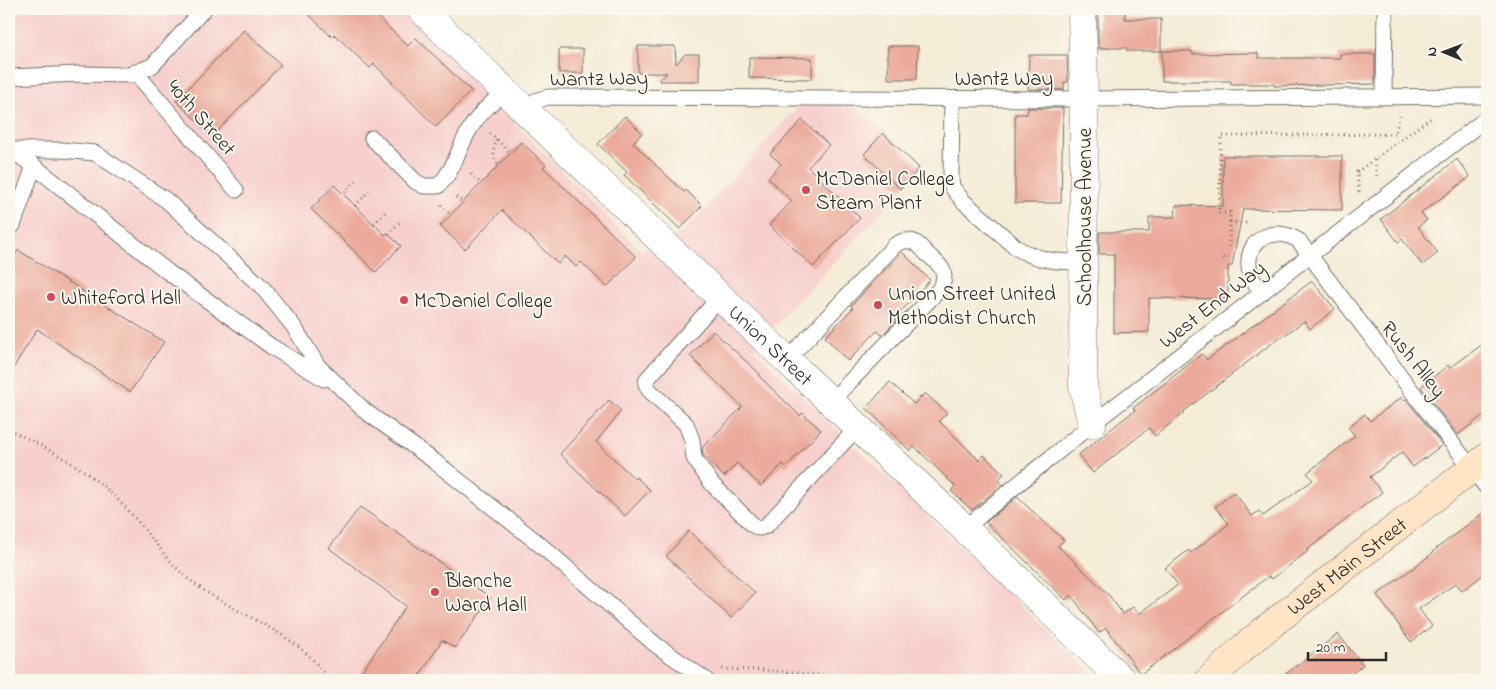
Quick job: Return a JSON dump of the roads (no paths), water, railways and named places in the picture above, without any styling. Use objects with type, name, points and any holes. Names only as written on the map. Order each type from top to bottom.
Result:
[{"type":"main road","name":"West Main Street","points":[[1209,680],[1272,624],[1482,471]]},
{"type":"street","name":"Union Street","points":[[421,9],[504,91],[857,428],[966,528],[1122,680]]},
{"type":"street","name":"Schoolhouse Avenue","points":[[1082,9],[1084,99],[1083,386],[1092,424]]},
{"type":"lane","points":[[9,77],[81,74],[129,75],[152,66],[204,9]]},
{"type":"lane","points":[[1384,96],[1385,9]]},
{"type":"lane","name":"40th Street","points":[[135,72],[236,190]]},
{"type":"lane","points":[[372,138],[416,182],[424,186],[438,186],[450,172],[470,128],[478,117],[504,91]]},
{"type":"lane","name":"Wantz Way","points":[[524,109],[535,101],[548,97],[1084,99],[1487,96]]},
{"type":"lane","points":[[952,99],[951,179],[956,193],[1026,254],[1056,262],[1084,262]]},
{"type":"lane","name":"West End Way","points":[[966,528],[1012,487],[1050,459],[1092,424],[1487,118]]},
{"type":"lane","points":[[10,150],[34,166],[168,272],[272,347],[340,389]]},
{"type":"lane","points":[[10,150],[62,150],[95,153],[166,200],[262,287],[294,327],[318,366],[340,389],[365,411],[434,461],[538,543],[656,645],[701,676]]},
{"type":"lane","points":[[9,230],[13,225],[34,166]]},
{"type":"lane","name":"Rush Alley","points":[[1262,293],[1251,276],[1248,263],[1253,247],[1267,234],[1275,233],[1294,237],[1310,255],[1402,378],[1482,471]]},
{"type":"lane","points":[[786,360],[895,245],[905,241],[915,242],[940,266],[944,279],[943,284],[830,402]]},
{"type":"lane","points":[[720,297],[647,379],[646,384],[649,390],[686,424],[692,440],[694,458],[712,484],[753,526],[760,528],[766,526],[857,428]]},
{"type":"place","name":"McDaniel College Steam Plant","points":[[806,190]]},
{"type":"place","name":"Whiteford Hall","points":[[51,297]]},
{"type":"place","name":"McDaniel College","points":[[404,300]]},
{"type":"place","name":"Union Street United Methodist Church","points":[[878,305]]},
{"type":"place","name":"Blanche Ward Hall","points":[[435,592]]}]
